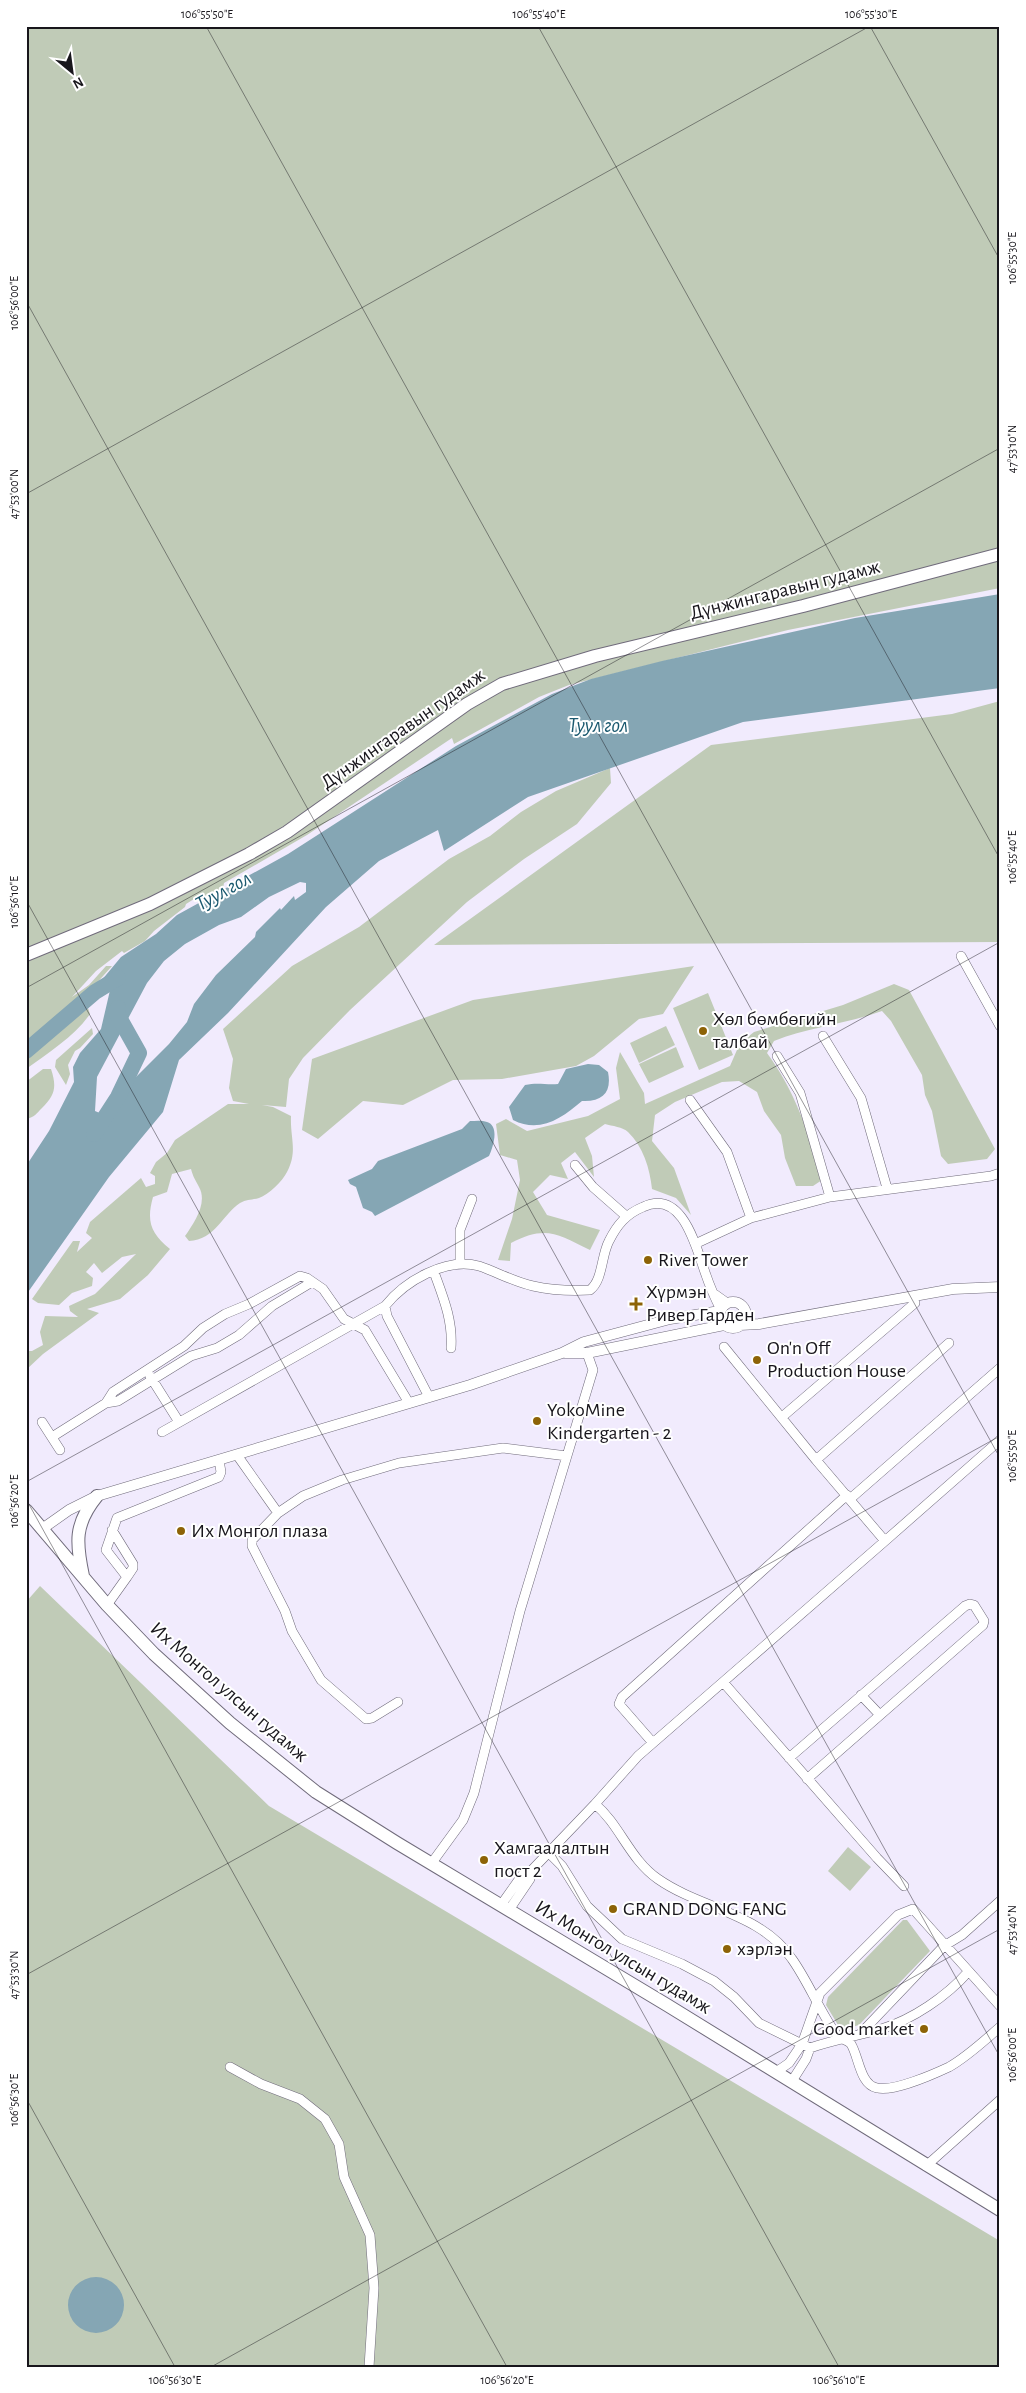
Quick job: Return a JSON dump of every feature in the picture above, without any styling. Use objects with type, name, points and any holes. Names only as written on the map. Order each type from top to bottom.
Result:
[{"type":"main road","name":"Дүнжингаравын гудамж","points":[[26,955],[150,904],[250,854],[287,832],[467,704],[502,684],[595,656],[812,604],[1000,554]]},
{"type":"main road","points":[[84,1579],[78,1549],[79,1532],[85,1512],[97,1496]]},
{"type":"main road","name":"Их Монгол улсын гудамж","points":[[26,1510],[107,1605],[186,1684],[256,1745],[316,1792],[431,1864],[792,2081],[926,2166],[1000,2210]]},
{"type":"street","points":[[961,956],[1000,1026]]},
{"type":"street","points":[[824,1036],[861,1098],[887,1188]]},
{"type":"street","points":[[777,1056],[800,1093],[830,1197]]},
{"type":"street","points":[[690,1100],[727,1152],[751,1218]]},
{"type":"street","points":[[575,1165],[593,1187],[626,1216]]},
{"type":"street","points":[[695,1244],[751,1218],[830,1197],[887,1188],[990,1176],[1000,1173]]},
{"type":"street","points":[[460,1264],[460,1230],[472,1199]]},
{"type":"street","points":[[162,1432],[385,1306],[396,1293],[434,1272],[460,1264],[478,1266],[532,1286],[590,1290],[597,1282],[608,1243],[626,1216],[652,1202],[669,1206],[683,1217],[695,1244],[711,1291],[723,1308]]},
{"type":"street","points":[[434,1272],[446,1302],[452,1330],[451,1348]]},
{"type":"street","points":[[106,1403],[113,1392],[184,1346],[202,1328],[225,1314],[249,1304],[297,1276],[307,1278],[322,1290],[344,1319],[365,1330],[409,1403]]},
{"type":"street","points":[[52,1437],[106,1403],[118,1401],[192,1356],[217,1348],[239,1335],[272,1306],[312,1282]]},
{"type":"street","points":[[562,1354],[587,1353],[724,1325],[732,1328],[740,1325],[773,1321],[953,1289],[1000,1287]]},
{"type":"street","points":[[782,1417],[915,1303]]},
{"type":"street","points":[[42,1529],[68,1510],[97,1496],[429,1397],[562,1354],[584,1342],[670,1319],[740,1304],[745,1312],[744,1321],[740,1325]]},
{"type":"street","points":[[385,1306],[387,1316],[429,1397]]},
{"type":"street","points":[[723,1308],[720,1319],[724,1325]]},
{"type":"street","points":[[745,1312],[773,1321]]},
{"type":"street","points":[[816,1460],[950,1343]]},
{"type":"street","points":[[724,1348],[885,1541]]},
{"type":"street","points":[[431,1864],[463,1820],[474,1793],[520,1611],[593,1370],[587,1353]]},
{"type":"street","points":[[653,1743],[619,1704],[622,1697],[849,1497],[1000,1368]]},
{"type":"street","points":[[146,1370],[179,1422]]},
{"type":"street","points":[[42,1422],[60,1450]]},
{"type":"street","points":[[505,1907],[530,1879],[528,1874],[638,1756],[1000,1440]]},
{"type":"street","points":[[398,1702],[372,1718],[366,1719],[321,1680],[292,1632],[284,1611],[252,1546],[252,1540],[278,1513],[303,1496],[342,1480],[399,1463],[503,1448],[567,1456]]},
{"type":"street","points":[[237,1454],[278,1513]]},
{"type":"street","points":[[128,1577],[107,1552],[116,1520],[121,1514],[219,1478],[221,1472],[219,1460]]},
{"type":"street","points":[[107,1605],[133,1568],[133,1564],[112,1530]]},
{"type":"street","points":[[789,1758],[965,1606],[974,1605],[984,1621],[983,1625],[879,1714],[807,1779]]},
{"type":"street","points":[[723,1682],[877,1858],[904,1886]]},
{"type":"street","points":[[861,1694],[879,1714]]},
{"type":"street","points":[[595,1804],[602,1810],[624,1843],[657,1879],[679,1891],[758,1926],[779,1942],[801,1972],[816,2001],[840,2038],[851,2044],[865,2079],[879,2089],[895,2087],[950,2066],[1000,2027]]},
{"type":"street","points":[[548,1852],[562,1866],[587,1906],[622,1939],[706,1976],[734,1997],[759,2023],[806,2046]]},
{"type":"street","points":[[860,2033],[944,1946],[962,1936],[1000,1901]]},
{"type":"street","points":[[792,2081],[806,2059],[806,2046],[816,2001],[820,1993],[903,1911],[913,1909],[944,1946],[1000,2006]]},
{"type":"street","points":[[776,2072],[806,2046],[882,2029],[923,2009],[949,1990],[968,1972]]},
{"type":"street","points":[[230,2067],[261,2084],[300,2100],[325,2119],[339,2144],[344,2178],[370,2235],[374,2288],[369,2367]]},
{"type":"street","points":[[926,2166],[1000,2100]]},
{"type":"green space","points":[[26,26],[1000,26],[1000,588],[788,630],[569,685],[539,697],[454,744],[452,738],[307,835],[224,883],[223,888],[201,900],[194,899],[186,904],[185,907],[154,931],[145,941],[124,953],[122,951],[96,971],[72,997],[89,985],[106,966],[112,966],[86,995],[26,1044]]},
{"type":"green space","points":[[1000,701],[1000,942],[434,945],[711,745],[952,714]]},
{"type":"green space","points":[[610,768],[611,783],[577,824],[524,859],[467,902],[350,1010],[303,1058],[289,1079],[286,1107],[262,1105],[273,1107],[291,1116],[292,1158],[285,1176],[279,1184],[259,1198],[240,1203],[206,1236],[198,1240],[189,1241],[185,1236],[199,1213],[202,1200],[201,1193],[191,1169],[172,1174],[167,1192],[153,1197],[150,1213],[154,1232],[170,1249],[148,1275],[120,1299],[87,1309],[99,1313],[43,1354],[26,1370],[26,1351],[32,1351],[43,1345],[40,1332],[45,1316],[78,1317],[70,1311],[69,1306],[95,1294],[136,1254],[122,1257],[102,1273],[94,1263],[86,1272],[93,1278],[92,1286],[72,1293],[59,1305],[38,1303],[32,1299],[73,1241],[80,1241],[77,1252],[92,1238],[86,1233],[90,1222],[141,1178],[146,1187],[155,1184],[155,1176],[150,1173],[156,1162],[167,1153],[175,1140],[228,1104],[249,1104],[233,1101],[229,1088],[233,1059],[223,1029],[292,966],[359,927],[449,859],[490,836],[521,812],[556,791]]},
{"type":"green space","points":[[694,966],[663,1014],[639,1019],[594,1056],[576,1066],[502,1079],[453,1080],[403,1105],[363,1101],[318,1139],[302,1130],[312,1059],[473,1000]]},
{"type":"green space","points":[[894,984],[909,990],[995,1149],[987,1159],[948,1164],[941,1156],[932,1111],[925,1095],[922,1075],[891,1021],[882,1011],[787,1036],[774,1041],[767,1053],[794,1098],[807,1130],[822,1180],[813,1186],[796,1186],[785,1158],[781,1135],[764,1111],[757,1092],[739,1081],[722,1082],[675,1102],[655,1115],[652,1141],[674,1168],[691,1215],[676,1198],[652,1189],[645,1158],[638,1144],[628,1132],[605,1124],[585,1138],[592,1156],[594,1177],[575,1152],[561,1163],[568,1179],[550,1175],[533,1192],[547,1215],[600,1230],[590,1250],[560,1236],[543,1233],[533,1234],[511,1243],[510,1261],[498,1260],[512,1219],[520,1180],[517,1160],[500,1155],[496,1124],[506,1119],[527,1131],[588,1116],[620,1099],[616,1068],[620,1052],[644,1093],[645,1104],[730,1066],[740,1043],[754,1032],[843,1005]]},
{"type":"green space","name":"Хөл бөмбөгийн талбай","points":[[708,993],[733,1055],[699,1070],[673,1008]]},
{"type":"green space","points":[[88,1008],[90,1014],[77,1030],[26,1069],[26,1058],[56,1031]]},
{"type":"green space","points":[[666,1026],[675,1045],[639,1063],[630,1043]]},
{"type":"green space","points":[[92,1028],[93,1034],[75,1051],[68,1065],[70,1074],[66,1085],[55,1067],[56,1060]]},
{"type":"green space","points":[[676,1047],[684,1067],[649,1083],[639,1064]]},
{"type":"green space","points":[[43,1069],[51,1069],[54,1090],[50,1099],[37,1114],[26,1119],[26,1082]]},
{"type":"green space","points":[[40,1586],[269,1806],[1000,2241],[1000,2367],[26,2367],[26,1602]]},
{"type":"green space","points":[[848,1847],[871,1867],[850,1891],[828,1871]]},
{"type":"green space","points":[[903,1920],[907,1920],[930,1951],[859,2025],[841,2030],[826,2005],[828,1997]]},
{"type":"water","name":"Туул гол","points":[[1000,594],[1000,688],[743,722],[528,797],[444,851],[438,830],[379,861],[326,907],[228,1013],[179,1060],[163,1112],[109,1177],[26,1295],[26,1166],[49,1131],[74,1082],[73,1067],[80,1053],[101,1029],[111,986],[103,990],[96,987],[121,957],[156,934],[177,915],[288,854],[456,746],[552,694],[591,679],[662,661],[855,618]],"holes":[[[300,882],[306,883],[306,892],[295,900],[294,896],[281,910],[280,908],[256,932],[255,937],[216,975],[194,1004],[187,1022],[169,1044],[135,1078],[109,1117],[95,1111],[97,1077],[147,983],[164,961],[185,944],[219,925],[241,917],[269,897]]]},
{"type":"water","points":[[588,1064],[599,1065],[608,1072],[609,1085],[601,1098],[582,1101],[567,1113],[541,1125],[523,1124],[513,1120],[509,1107],[525,1085],[558,1084],[566,1069]]},
{"type":"water","points":[[470,1121],[485,1121],[491,1124],[494,1137],[489,1156],[375,1216],[372,1212],[363,1208],[356,1187],[350,1184],[348,1180],[372,1169],[378,1161],[462,1129]]},
{"type":"water","points":[[96,2277],[107,2279],[116,2285],[122,2294],[124,2305],[122,2316],[116,2325],[107,2331],[96,2333],[85,2331],[76,2325],[70,2316],[68,2305],[70,2294],[76,2285],[85,2279]]},
{"type":"waterway","name":"Туул гол","points":[[26,1051],[95,992],[118,978]]},
{"type":"waterway","name":"Туул гол","points":[[94,1134],[118,1097],[139,1053],[116,1012],[118,1008]]},
{"type":"place","name":"Хөл бөмбөгийн талбай","points":[[703,1031]]},
{"type":"place","name":"River Tower","points":[[648,1260]]},
{"type":"place","name":"Хүрмэн Ривер Гарден","points":[[636,1304]]},
{"type":"place","name":"On'n Off Production House","points":[[757,1360]]},
{"type":"place","name":"YokoMine Kindergarten - 2","points":[[537,1421]]},
{"type":"place","name":"Их Монгол плаза","points":[[181,1531]]},
{"type":"place","name":"Хамгаалалтын пост 2","points":[[484,1860]]},
{"type":"place","name":"GRAND DONG FANG","points":[[613,1909]]},
{"type":"place","name":"хэрлэн","points":[[727,1949]]},
{"type":"place","name":"Good market","points":[[924,2029]]}]
